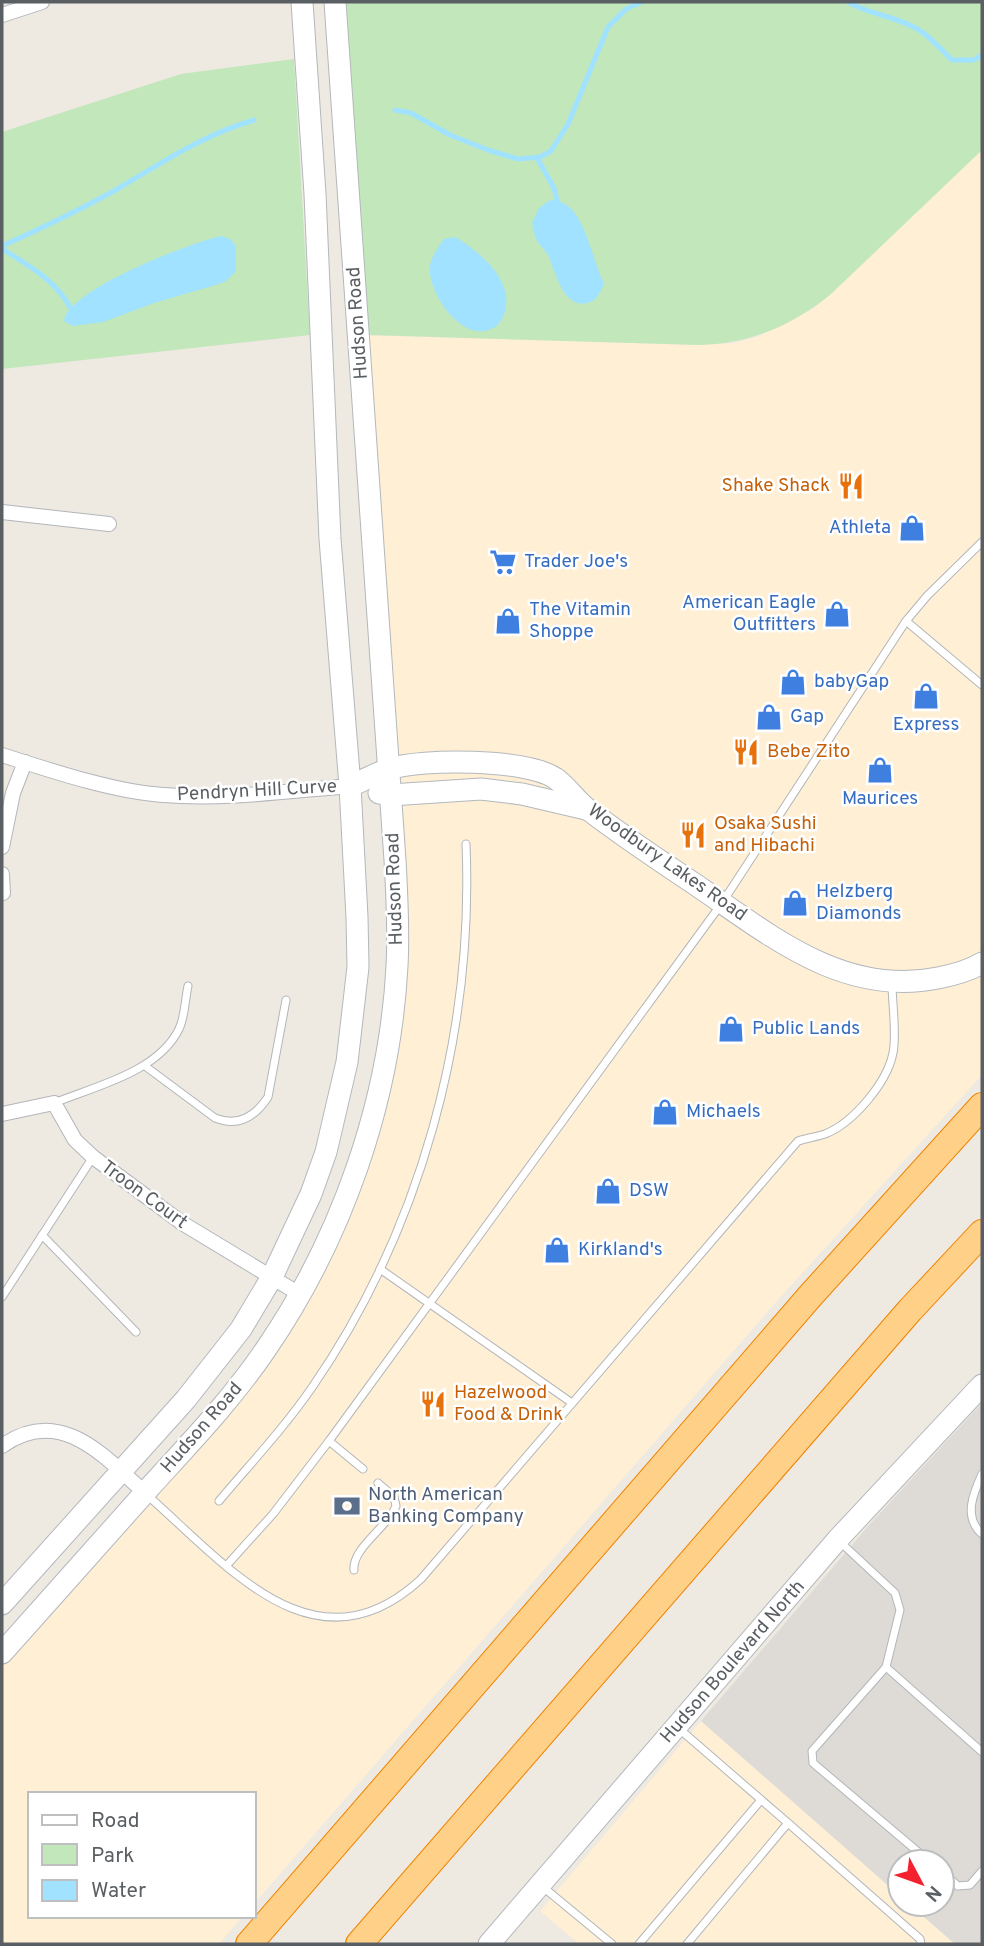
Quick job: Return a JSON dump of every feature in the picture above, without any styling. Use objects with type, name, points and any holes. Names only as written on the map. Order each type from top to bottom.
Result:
[{"type":"highway","points":[[249,1944],[811,1295],[982,1106]]},
{"type":"highway","points":[[359,1944],[901,1320],[982,1233]]},
{"type":"street","points":[[2,15],[42,2]]},
{"type":"street","name":"Hudson Road","points":[[2,1604],[212,1368],[241,1329],[293,1236],[326,1152],[348,1062],[358,967],[350,786],[330,539],[315,194],[302,2]]},
{"type":"street","name":"Hudson Road","points":[[2,1653],[238,1387],[266,1349],[301,1294],[324,1250],[358,1163],[372,1119],[382,1070],[397,967],[398,914],[335,2]]},
{"type":"street","points":[[2,512],[108,524]]},
{"type":"street","name":"Pendryn Hill Curve","points":[[2,755],[126,790],[161,795],[204,796],[350,786]]},
{"type":"street","points":[[2,847],[13,793],[25,762]]},
{"type":"street","name":"Woodbury Lakes Road","points":[[350,786],[390,769],[417,765],[486,762],[523,768],[555,778],[587,810],[722,903],[815,961],[864,979],[892,982],[920,982],[954,975],[982,963]]},
{"type":"street","points":[[350,786],[391,795],[481,789],[523,794],[587,810]]},
{"type":"street","points":[[2,874],[2,893]]},
{"type":"street","points":[[2,1114],[54,1102]]},
{"type":"street","name":"Troon Court","points":[[54,1102],[75,1140],[93,1157],[182,1223],[301,1294]]},
{"type":"street","name":"Hudson Boulevard North","points":[[489,1944],[838,1539],[981,1389]]},
{"type":"street","points":[[2,1446],[33,1433],[55,1430],[77,1437],[145,1493]]},
{"type":"lane","points":[[227,1565],[273,1514],[329,1441],[722,903],[906,621],[926,596],[982,542]]},
{"type":"lane","points":[[906,621],[982,685]]},
{"type":"lane","points":[[219,1501],[286,1422],[312,1386],[380,1269],[416,1181],[444,1083],[454,1031],[466,942],[466,844]]},
{"type":"lane","points":[[145,1493],[259,1593],[285,1607],[310,1616],[358,1615],[387,1605],[406,1593],[421,1579],[798,1140],[825,1134],[851,1117],[886,1076],[894,1052],[892,982]]},
{"type":"lane","points":[[54,1102],[145,1066],[169,1045],[180,1027],[188,986]]},
{"type":"lane","points":[[145,1066],[215,1118],[225,1122],[242,1121],[259,1110],[268,1097],[286,1000]]},
{"type":"lane","points":[[2,1297],[93,1157]]},
{"type":"lane","points":[[42,1235],[136,1332]]},
{"type":"lane","points":[[380,1269],[572,1403]]},
{"type":"lane","points":[[329,1441],[363,1469]]},
{"type":"lane","points":[[982,1474],[970,1511],[975,1528],[982,1534]]},
{"type":"lane","points":[[354,1570],[355,1558],[391,1516],[396,1506],[394,1497],[378,1483]]},
{"type":"lane","points":[[838,1539],[895,1593],[900,1610],[886,1667],[812,1751],[813,1763],[913,1848]]},
{"type":"lane","points":[[886,1667],[982,1752]]},
{"type":"lane","points":[[677,1726],[920,1939],[921,1944]]},
{"type":"lane","points":[[639,1944],[761,1800]]},
{"type":"lane","points":[[687,1944],[788,1823]]},
{"type":"lane","points":[[956,1884],[970,1885],[982,1871]]},
{"type":"lane","points":[[540,1885],[612,1944]]},
{"type":"shaded area","points":[[982,150],[982,1075],[776,1302],[256,1902],[256,1792],[28,1792],[28,1918],[241,1918],[219,1944],[2,1944],[2,1653],[214,1416],[341,1209],[397,967],[359,335],[699,345],[734,343],[759,336],[811,310]]},
{"type":"shaded area","points":[[982,1403],[982,1944],[955,1944],[925,1918],[956,1918],[956,1848],[886,1848],[886,1884],[701,1721],[870,1524]]},
{"type":"shaded area","points":[[701,1721],[886,1884],[886,1918],[925,1918],[955,1944],[579,1944],[540,1911]]},
{"type":"green space","points":[[344,2],[982,2],[982,150],[831,294],[785,324],[752,337],[699,345],[368,335]]},
{"type":"green space","points":[[294,59],[310,335],[2,369],[2,132],[181,74]]},
{"type":"water","points":[[550,200],[562,202],[571,209],[585,232],[604,283],[598,295],[590,302],[579,303],[566,295],[548,254],[536,239],[532,223],[539,208]]},
{"type":"water","points":[[221,236],[230,239],[236,246],[236,271],[226,281],[103,322],[73,326],[64,321],[71,308],[108,282],[159,258]]},
{"type":"water","points":[[455,237],[493,268],[505,290],[506,302],[500,323],[486,331],[468,328],[452,317],[440,301],[430,277],[430,265],[435,253],[444,239]]},
{"type":"waterway","points":[[395,110],[411,113],[450,135],[488,150],[518,159],[540,157],[551,151],[568,124],[608,27],[626,9],[642,2]]},
{"type":"waterway","points":[[848,2],[919,30],[952,60],[974,60],[982,55]]},
{"type":"waterway","points":[[2,246],[114,191],[199,142],[254,120]]},
{"type":"waterway","points":[[537,158],[554,188],[557,200]]},
{"type":"waterway","points":[[2,249],[49,281],[70,307]]},
{"type":"place","name":"Shake Shack","points":[[851,486]]},
{"type":"place","name":"Athleta","points":[[912,528]]},
{"type":"place","name":"Trader Joe's","points":[[503,562]]},
{"type":"place","name":"American Eagle Outfitters","points":[[837,614]]},
{"type":"place","name":"The Vitamin Shoppe","points":[[508,621]]},
{"type":"place","name":"babyGap","points":[[793,682]]},
{"type":"place","name":"Express","points":[[926,696]]},
{"type":"place","name":"Gap","points":[[769,717]]},
{"type":"place","name":"Bebe Zito","points":[[746,752]]},
{"type":"place","name":"Maurices","points":[[880,770]]},
{"type":"place","name":"Osaka Sushi and Hibachi","points":[[693,835]]},
{"type":"place","name":"Helzberg Diamonds","points":[[795,903]]},
{"type":"place","name":"Public Lands","points":[[731,1029]]},
{"type":"place","name":"Michaels","points":[[665,1112]]},
{"type":"place","name":"DSW","points":[[608,1191]]},
{"type":"place","name":"Kirkland's","points":[[557,1250]]},
{"type":"place","name":"Hazelwood Food & Drink","points":[[433,1404]]},
{"type":"place","name":"North American Banking Company","points":[[347,1506]]}]
